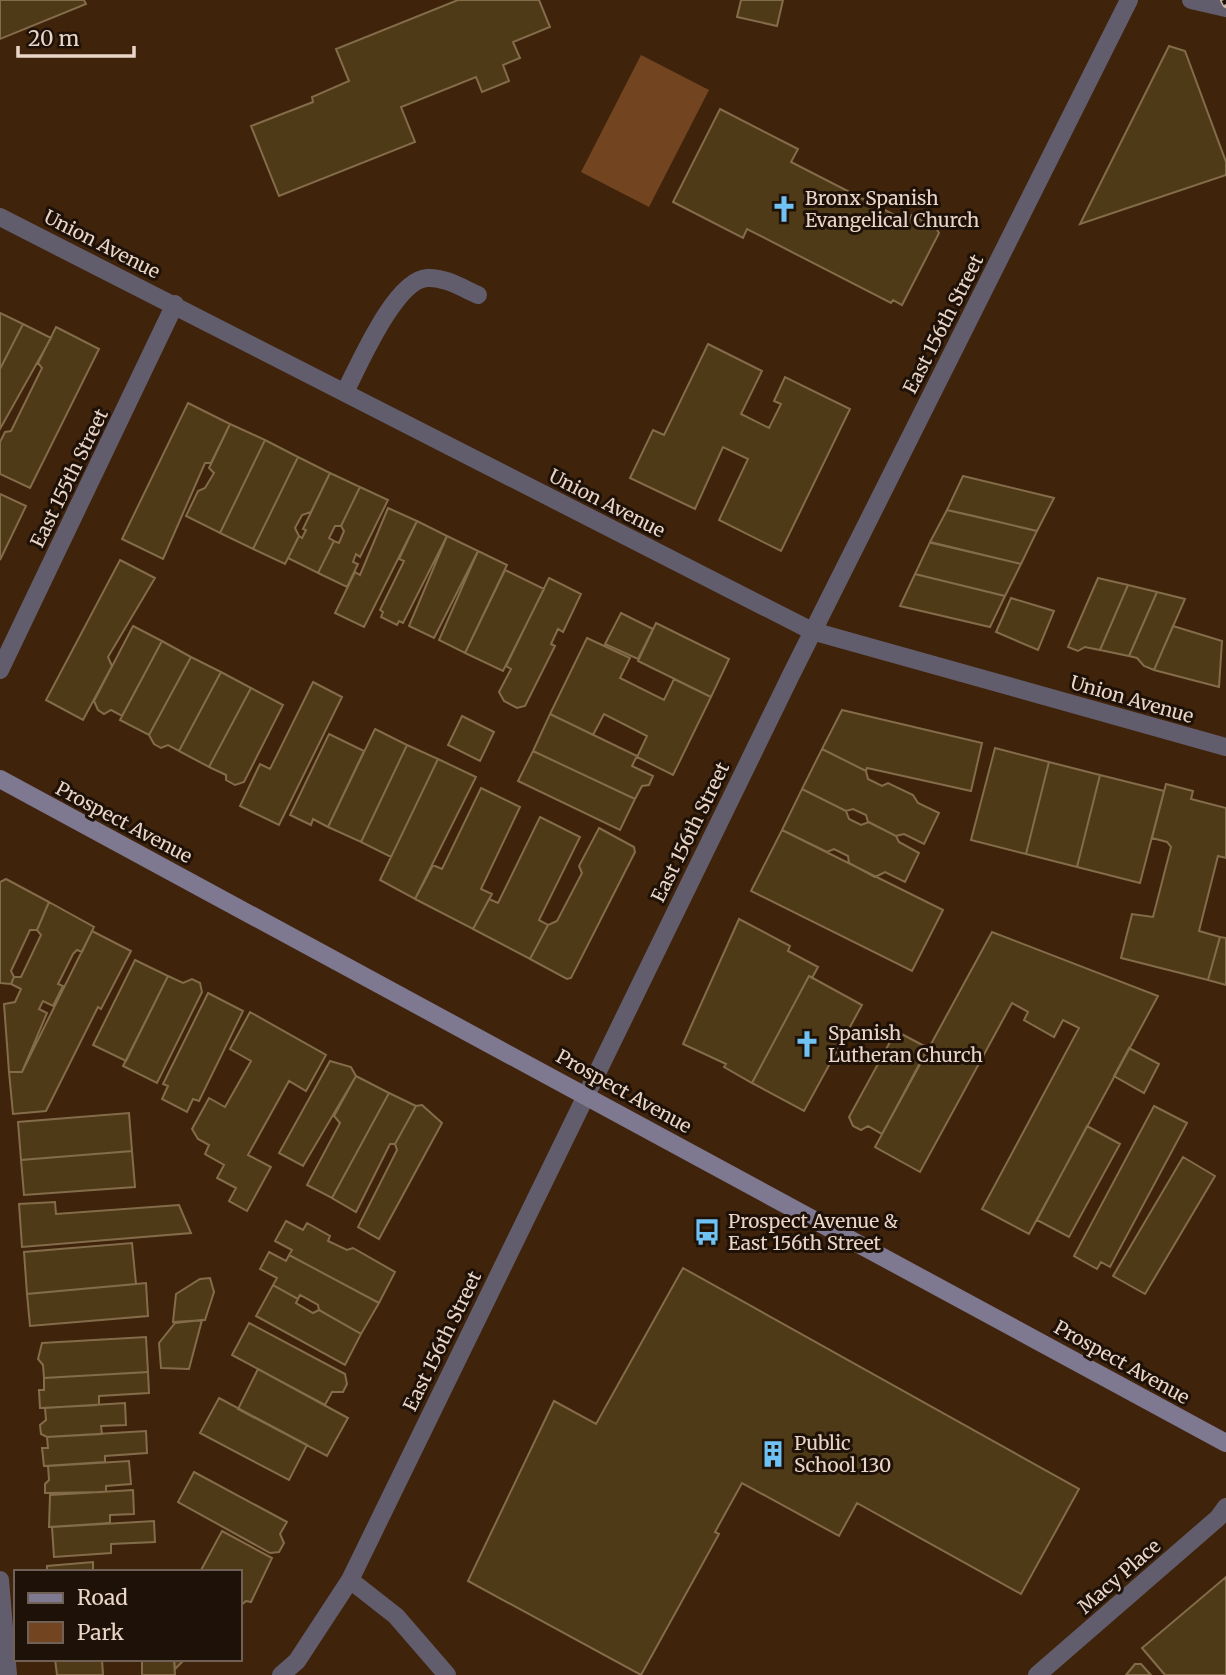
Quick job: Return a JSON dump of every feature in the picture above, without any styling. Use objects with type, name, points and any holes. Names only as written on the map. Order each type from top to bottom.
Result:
[{"type":"street","name":"East 156th Street","points":[[281,1675],[297,1661],[350,1580],[812,631],[1129,0]]},
{"type":"street","points":[[1191,0],[1226,8]]},
{"type":"street","name":"Union Avenue","points":[[0,216],[812,631],[1226,747]]},
{"type":"street","points":[[345,392],[403,291],[423,278],[442,279],[478,295]]},
{"type":"street","name":"East 155th Street","points":[[0,670],[175,304]]},
{"type":"street","name":"Prospect Avenue","points":[[0,779],[1226,1443]]},
{"type":"street","name":"Macy Place","points":[[1037,1675],[1218,1518],[1226,1507]]},
{"type":"street","points":[[0,1580],[8,1675]]},
{"type":"street","points":[[350,1580],[396,1616],[447,1675]]},
{"type":"green space","points":[[641,55],[709,90],[649,207],[581,172]]},
{"type":"building","points":[[0,0],[84,0],[86,4],[0,39]]},
{"type":"building","points":[[458,0],[539,0],[550,27],[513,42],[520,58],[503,65],[509,81],[482,92],[476,77],[401,107],[415,142],[279,196],[251,126],[313,102],[312,97],[349,81],[336,49]]},
{"type":"building","points":[[741,0],[783,0],[777,26],[737,17]]},
{"type":"building","points":[[1169,46],[1185,51],[1226,162],[1226,175],[1080,224]]},
{"type":"building","name":"Bronx Spanish Evangelical Church","points":[[720,109],[798,149],[791,162],[908,222],[912,215],[936,228],[939,233],[902,305],[893,300],[891,303],[747,229],[743,238],[673,202]]},
{"type":"building","points":[[0,313],[23,324],[0,369]]},
{"type":"building","points":[[23,324],[51,338],[0,429],[0,369]]},
{"type":"building","points":[[56,327],[99,349],[30,488],[0,474],[0,442],[5,432],[11,431],[42,368],[38,363]]},
{"type":"building","points":[[708,344],[762,371],[741,414],[769,428],[781,404],[774,401],[785,377],[850,409],[781,551],[719,520],[748,459],[723,447],[695,509],[630,478],[653,430],[664,435]]},
{"type":"building","points":[[188,403],[230,424],[211,463],[205,463],[163,559],[122,539]]},
{"type":"building","points":[[230,424],[265,440],[220,533],[186,516],[198,491],[205,488],[214,473],[209,468]]},
{"type":"building","points":[[265,440],[298,457],[253,549],[220,533]]},
{"type":"building","points":[[298,457],[330,473],[311,512],[302,515],[295,528],[299,536],[285,564],[253,549]]},
{"type":"building","points":[[330,473],[360,487],[341,526],[335,526],[329,538],[334,541],[318,573],[288,558],[299,536],[302,538],[306,530],[303,529]]},
{"type":"building","points":[[963,476],[1054,498],[1037,531],[947,510]]},
{"type":"building","points":[[360,487],[388,500],[360,557],[356,554],[353,562],[358,564],[347,587],[318,573],[334,541],[339,543],[344,531],[341,526]]},
{"type":"building","points":[[0,494],[26,506],[0,560]]},
{"type":"building","points":[[388,508],[417,521],[364,627],[335,613],[355,572],[360,575]]},
{"type":"building","points":[[947,510],[1037,531],[1021,564],[930,542]]},
{"type":"building","points":[[417,521],[447,536],[403,623],[399,621],[397,625],[381,617],[383,612],[380,610],[404,561],[399,559]]},
{"type":"building","points":[[447,536],[478,551],[434,638],[409,626]]},
{"type":"building","points":[[930,542],[1021,564],[1005,596],[915,574]]},
{"type":"building","points":[[478,551],[507,565],[465,653],[439,640]]},
{"type":"building","points":[[120,560],[155,578],[108,657],[112,666],[83,720],[46,700]]},
{"type":"building","points":[[505,570],[544,589],[503,671],[465,653]]},
{"type":"building","points":[[915,574],[1005,596],[990,627],[900,606]]},
{"type":"building","points":[[549,578],[581,594],[563,632],[558,629],[551,644],[555,646],[525,706],[517,708],[504,701],[499,692],[511,669],[506,666]]},
{"type":"building","points":[[1098,578],[1128,585],[1100,650],[1085,647],[1078,651],[1068,647]]},
{"type":"building","points":[[1128,585],[1157,592],[1129,656],[1100,650]]},
{"type":"building","points":[[1157,592],[1185,599],[1154,670],[1144,666],[1137,658],[1129,656]]},
{"type":"building","points":[[1011,598],[1054,611],[1038,650],[996,632]]},
{"type":"building","points":[[621,613],[653,629],[638,659],[605,644]]},
{"type":"building","points":[[656,623],[729,659],[711,697],[638,661]]},
{"type":"building","points":[[133,626],[162,641],[122,716],[111,710],[104,714],[98,710],[94,701]]},
{"type":"building","points":[[1173,626],[1222,641],[1219,687],[1154,670]]},
{"type":"building","points":[[587,638],[630,658],[620,678],[664,700],[674,679],[711,697],[673,775],[637,757],[647,736],[604,714],[593,735],[550,714]]},
{"type":"building","points":[[162,641],[191,657],[149,735],[120,720]]},
{"type":"building","points":[[191,657],[221,672],[179,751],[168,745],[161,748],[154,744],[149,735]]},
{"type":"building","points":[[221,672],[251,688],[209,767],[179,751]]},
{"type":"building","points":[[313,682],[342,697],[279,825],[240,806],[260,764],[270,769]]},
{"type":"building","points":[[251,688],[283,705],[244,782],[235,785],[226,780],[226,775],[209,767]]},
{"type":"building","points":[[842,710],[982,743],[971,791],[867,768],[866,771],[822,749]]},
{"type":"building","points":[[550,714],[637,756],[632,766],[653,776],[649,785],[642,786],[635,799],[533,751]]},
{"type":"building","points":[[462,716],[494,732],[480,761],[448,745]]},
{"type":"building","points":[[375,729],[407,745],[361,842],[328,827]]},
{"type":"building","points":[[329,734],[364,751],[328,827],[313,819],[311,825],[290,815]]},
{"type":"building","points":[[407,745],[438,759],[391,857],[361,842]]},
{"type":"building","points":[[995,748],[1049,762],[1026,854],[971,840]]},
{"type":"building","points":[[822,749],[866,771],[868,779],[882,786],[888,783],[913,795],[918,803],[939,813],[924,844],[904,834],[896,836],[868,822],[866,815],[853,809],[846,811],[802,789]]},
{"type":"building","points":[[533,751],[635,799],[620,830],[518,781]]},
{"type":"building","points":[[438,759],[476,777],[415,899],[380,880]]},
{"type":"building","points":[[1049,762],[1100,775],[1077,867],[1026,854]]},
{"type":"building","points":[[1100,775],[1164,791],[1140,883],[1077,867]]},
{"type":"building","points":[[1166,784],[1193,791],[1191,799],[1226,808],[1226,858],[1218,856],[1199,931],[1220,937],[1208,980],[1121,958],[1132,914],[1153,917],[1171,847],[1167,842],[1152,838]]},
{"type":"building","points":[[481,788],[520,807],[481,889],[492,894],[473,929],[415,899],[433,865],[442,869]]},
{"type":"building","points":[[802,789],[846,811],[849,819],[861,825],[869,822],[896,836],[899,842],[919,853],[905,882],[885,872],[875,877],[849,863],[848,856],[834,849],[827,852],[782,830]]},
{"type":"building","points":[[540,817],[580,837],[539,920],[548,925],[530,959],[473,929],[489,899],[498,903]]},
{"type":"building","points":[[599,828],[634,847],[635,852],[571,978],[567,979],[530,959],[548,925],[557,921],[582,873],[579,866]]},
{"type":"building","points":[[782,830],[943,910],[912,971],[751,891]]},
{"type":"building","points":[[6,879],[49,902],[37,930],[30,930],[11,971],[14,977],[11,984],[0,983],[0,882]]},
{"type":"building","points":[[49,902],[94,927],[82,952],[77,950],[73,954],[58,984],[63,986],[53,1006],[43,1001],[39,1009],[47,1013],[22,1072],[9,1072],[4,1004],[15,1002],[21,989],[11,984],[14,977],[21,977],[41,935],[37,930]]},
{"type":"building","points":[[739,919],[790,946],[788,951],[818,967],[812,978],[809,976],[752,1083],[724,1067],[726,1064],[683,1044]]},
{"type":"building","points":[[92,931],[131,951],[101,1009],[98,1007],[46,1111],[13,1114],[9,1072],[22,1072]]},
{"type":"building","points":[[992,932],[1158,996],[1029,1234],[982,1209],[1079,1028],[1063,1020],[1054,1037],[1024,1020],[1028,1012],[1012,1003],[920,1172],[875,1147]]},
{"type":"building","points":[[1220,937],[1226,938],[1226,985],[1208,980]]},
{"type":"building","points":[[135,960],[168,976],[126,1061],[93,1045]]},
{"type":"building","points":[[168,976],[183,983],[192,979],[200,983],[202,992],[157,1083],[123,1066]]},
{"type":"building","name":"Spanish Lutheran Church","points":[[809,976],[862,1005],[804,1111],[752,1083]]},
{"type":"building","points":[[208,993],[243,1011],[199,1101],[193,1099],[187,1112],[162,1099],[168,1086],[163,1084]]},
{"type":"building","points":[[250,1012],[326,1055],[306,1091],[289,1081],[248,1155],[271,1167],[247,1211],[229,1201],[236,1188],[217,1178],[224,1165],[205,1154],[209,1145],[198,1139],[192,1129],[209,1098],[225,1107],[251,1061],[230,1049]]},
{"type":"building","points":[[896,1031],[928,1048],[882,1134],[868,1126],[861,1130],[853,1126],[849,1117]]},
{"type":"building","points":[[1129,1048],[1159,1064],[1144,1093],[1114,1076]]},
{"type":"building","points":[[330,1061],[351,1067],[356,1076],[303,1166],[279,1153]]},
{"type":"building","points":[[356,1076],[389,1093],[332,1198],[307,1185],[340,1123],[334,1116]]},
{"type":"building","points":[[389,1093],[416,1106],[395,1144],[390,1144],[356,1212],[332,1198]]},
{"type":"building","points":[[422,1105],[442,1123],[379,1239],[358,1227],[397,1150],[395,1144],[416,1106]]},
{"type":"building","points":[[1154,1106],[1187,1123],[1110,1267],[1101,1262],[1097,1269],[1074,1256]]},
{"type":"building","points":[[129,1113],[132,1151],[21,1160],[18,1122]]},
{"type":"building","points":[[1087,1126],[1120,1144],[1069,1237],[1037,1220]]},
{"type":"building","points":[[132,1151],[135,1187],[24,1195],[21,1160]]},
{"type":"building","points":[[1183,1157],[1215,1176],[1145,1294],[1113,1276]]},
{"type":"building","points":[[55,1202],[56,1214],[179,1205],[191,1233],[22,1247],[19,1204]]},
{"type":"building","points":[[286,1221],[303,1230],[307,1223],[330,1236],[328,1241],[347,1250],[353,1248],[395,1272],[379,1303],[289,1255],[292,1250],[275,1241]]},
{"type":"building","points":[[132,1243],[136,1284],[27,1294],[24,1252]]},
{"type":"building","points":[[269,1252],[286,1261],[289,1255],[379,1303],[361,1334],[319,1310],[318,1305],[300,1295],[298,1299],[273,1285],[277,1278],[260,1269]]},
{"type":"building","name":"Public School 130","points":[[683,1268],[1079,1489],[1021,1594],[857,1503],[839,1536],[742,1483],[715,1532],[719,1534],[641,1675],[468,1581],[554,1401],[596,1424]]},
{"type":"building","points":[[210,1278],[214,1292],[205,1320],[173,1322],[176,1294],[200,1279]]},
{"type":"building","points":[[146,1283],[148,1316],[30,1326],[27,1294]]},
{"type":"building","points":[[273,1285],[298,1299],[296,1303],[313,1313],[319,1310],[361,1334],[345,1365],[256,1316]]},
{"type":"building","points":[[202,1320],[189,1369],[161,1368],[159,1343],[175,1323]]},
{"type":"building","points":[[249,1323],[345,1374],[347,1384],[343,1392],[332,1392],[325,1405],[232,1355]]},
{"type":"building","points":[[146,1337],[148,1372],[44,1378],[43,1365],[38,1359],[42,1343]]},
{"type":"building","points":[[258,1369],[348,1418],[327,1456],[238,1409]]},
{"type":"building","points":[[148,1372],[149,1393],[99,1396],[99,1405],[40,1408],[39,1390],[44,1390],[44,1378]]},
{"type":"building","points":[[219,1398],[307,1445],[289,1480],[200,1433]]},
{"type":"building","points":[[125,1403],[126,1425],[101,1426],[102,1434],[47,1437],[41,1434],[40,1425],[46,1420],[45,1408]]},
{"type":"building","points":[[146,1431],[147,1453],[105,1456],[105,1462],[44,1466],[42,1448],[48,1448],[47,1437]]},
{"type":"building","points":[[129,1461],[131,1484],[106,1486],[106,1492],[45,1493],[45,1484],[49,1480],[48,1466]]},
{"type":"building","points":[[194,1472],[287,1522],[280,1534],[284,1543],[279,1552],[270,1553],[178,1502]]},
{"type":"building","points":[[133,1490],[134,1514],[110,1515],[110,1523],[49,1527],[50,1495]]},
{"type":"building","points":[[154,1521],[155,1542],[111,1544],[111,1553],[54,1557],[52,1527]]},
{"type":"building","points":[[222,1531],[272,1558],[251,1602],[246,1601],[242,1604],[242,1570],[201,1570]]},
{"type":"building","points":[[93,1562],[93,1570],[47,1570],[47,1566]]},
{"type":"building","points":[[1226,1577],[1226,1675],[1165,1675],[1142,1648]]},
{"type":"building","points":[[55,1661],[102,1661],[103,1675],[57,1675]]},
{"type":"building","points":[[142,1661],[174,1661],[175,1675],[142,1675]]},
{"type":"building","points":[[174,1661],[183,1661],[175,1669]]},
{"type":"building","points":[[1135,1664],[1141,1664],[1151,1675],[1126,1675]]},
{"type":"railway","points":[[1224,0],[1226,4]]},
{"type":"place","name":"Bronx Spanish Evangelical Church","points":[[784,209]]},
{"type":"place","name":"Spanish Lutheran Church","points":[[807,1044]]},
{"type":"place","name":"Prospect Avenue & East 156th Street","points":[[707,1232]]},
{"type":"place","name":"Public School 130","points":[[773,1454]]}]
